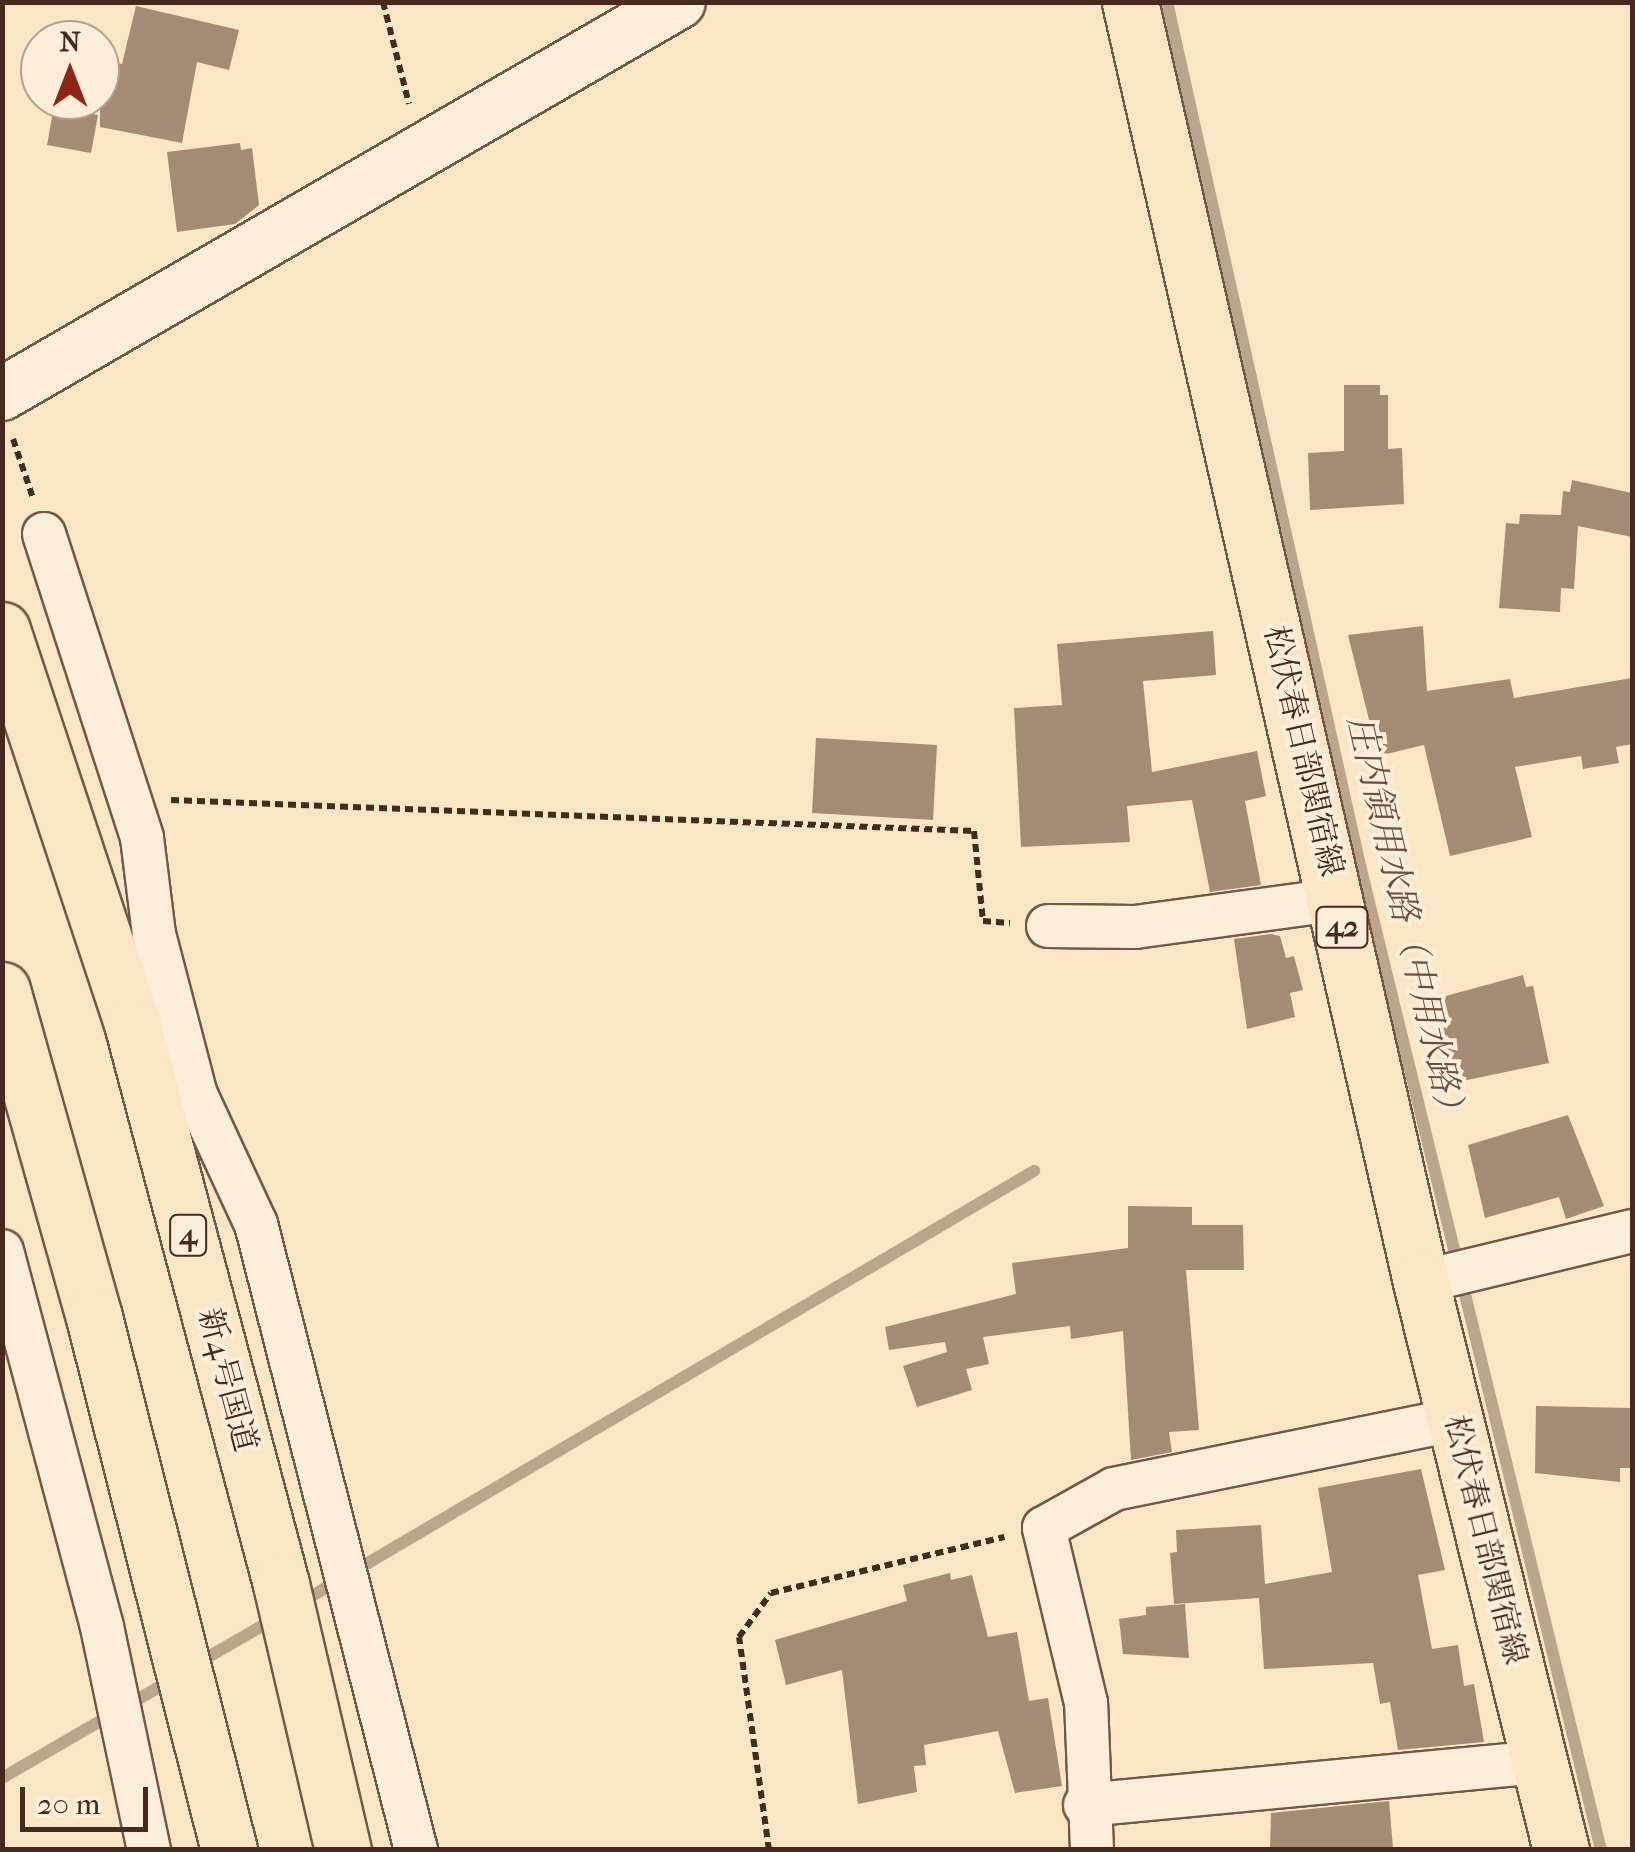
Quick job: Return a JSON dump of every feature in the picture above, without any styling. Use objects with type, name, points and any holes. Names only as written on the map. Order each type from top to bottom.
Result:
[{"type":"main road","name":"松伏春日部関宿線","points":[[1130,2],[1421,1282],[1561,1850]]},
{"type":"main road","name":"新4号国道","points":[[2,630],[154,1021],[343,1850]]},
{"type":"main road","points":[[2,990],[16,1082],[229,1850]]},
{"type":"street","points":[[8,416],[422,154],[679,2]]},
{"type":"street","points":[[44,534],[130,798],[154,1021],[196,1095],[256,1224],[416,1850]]},
{"type":"street","points":[[1048,926],[1136,926],[1336,900]]},
{"type":"street","points":[[1421,1282],[1632,1231]]},
{"type":"street","points":[[2,1251],[102,1627],[149,1850]]},
{"type":"street","points":[[1092,1850],[1085,1805],[1086,1703],[1044,1528],[1114,1488],[1454,1420]]},
{"type":"street","points":[[1085,1805],[1541,1762]]},
{"type":"path","points":[[383,2],[422,154]]},
{"type":"path","points":[[8,416],[44,534]]},
{"type":"path","points":[[130,798],[974,830],[982,921],[1048,926]]},
{"type":"path","points":[[770,1850],[739,1637],[771,1593],[1044,1528]]},
{"type":"building","points":[[136,6],[239,30],[229,70],[197,62],[182,143],[100,127],[100,120],[120,120],[122,64]]},
{"type":"building","points":[[51,120],[97,120],[91,153],[47,145]]},
{"type":"building","points":[[240,143],[241,150],[252,148],[259,205],[235,224],[177,232],[167,152]]},
{"type":"building","points":[[1344,385],[1380,385],[1380,395],[1388,395],[1388,449],[1402,448],[1404,504],[1310,510],[1308,453],[1344,451]]},
{"type":"building","points":[[1572,480],[1632,493],[1632,537],[1578,526],[1574,589],[1561,588],[1560,612],[1499,608],[1506,523],[1519,524],[1520,514],[1561,515],[1563,491],[1570,492]]},
{"type":"building","points":[[1423,626],[1427,691],[1510,679],[1514,698],[1632,678],[1632,744],[1616,747],[1619,763],[1583,769],[1581,756],[1515,767],[1532,837],[1450,856],[1424,745],[1378,756],[1348,635]]},
{"type":"building","points":[[1213,631],[1216,675],[1143,681],[1152,772],[1257,751],[1266,796],[1245,801],[1261,885],[1210,892],[1192,800],[1127,806],[1130,842],[1021,847],[1014,708],[1062,705],[1057,644]]},
{"type":"building","points":[[816,738],[937,745],[933,820],[812,813]]},
{"type":"building","points":[[1280,936],[1286,958],[1294,956],[1303,990],[1290,993],[1295,1017],[1247,1029],[1234,939]]},
{"type":"building","points":[[1523,975],[1526,987],[1533,986],[1549,1063],[1448,1084],[1431,1000]]},
{"type":"building","points":[[1568,1115],[1604,1206],[1566,1219],[1559,1197],[1485,1218],[1468,1145]]},
{"type":"building","points":[[1128,1206],[1192,1207],[1192,1225],[1243,1225],[1244,1270],[1186,1270],[1199,1430],[1169,1432],[1172,1452],[1131,1460],[1123,1331],[1071,1339],[1070,1326],[983,1337],[989,1364],[966,1369],[972,1390],[917,1407],[903,1366],[947,1352],[945,1342],[889,1350],[885,1327],[1016,1294],[1012,1263],[1128,1248]]},
{"type":"building","points":[[1536,1406],[1632,1408],[1632,1468],[1620,1468],[1620,1482],[1535,1473]]},
{"type":"building","points":[[1421,1469],[1445,1570],[1418,1575],[1432,1649],[1458,1645],[1464,1686],[1474,1684],[1484,1742],[1398,1750],[1390,1702],[1380,1704],[1373,1663],[1264,1669],[1259,1598],[1174,1604],[1170,1553],[1177,1552],[1176,1530],[1261,1525],[1265,1584],[1332,1572],[1318,1488]]},
{"type":"building","points":[[950,1573],[951,1580],[972,1575],[988,1637],[1017,1632],[1029,1701],[1048,1698],[1062,1786],[1015,1793],[998,1731],[924,1745],[926,1765],[914,1766],[917,1792],[858,1804],[842,1670],[786,1685],[775,1640],[907,1601],[903,1585]]},
{"type":"building","points":[[1185,1604],[1189,1658],[1123,1654],[1119,1619],[1146,1615],[1146,1607]]},
{"type":"building","points":[[1389,1801],[1393,1848],[1270,1850],[1271,1813]]},
{"type":"waterway","name":"庄内領用水路（中用水路）","points":[[1167,2],[1359,861],[1601,1850]]},
{"type":"waterway","points":[[300,1603],[1034,1171]]},
{"type":"waterway","points":[[196,1664],[274,1619]]},
{"type":"waterway","points":[[2,1778],[171,1680]]}]
